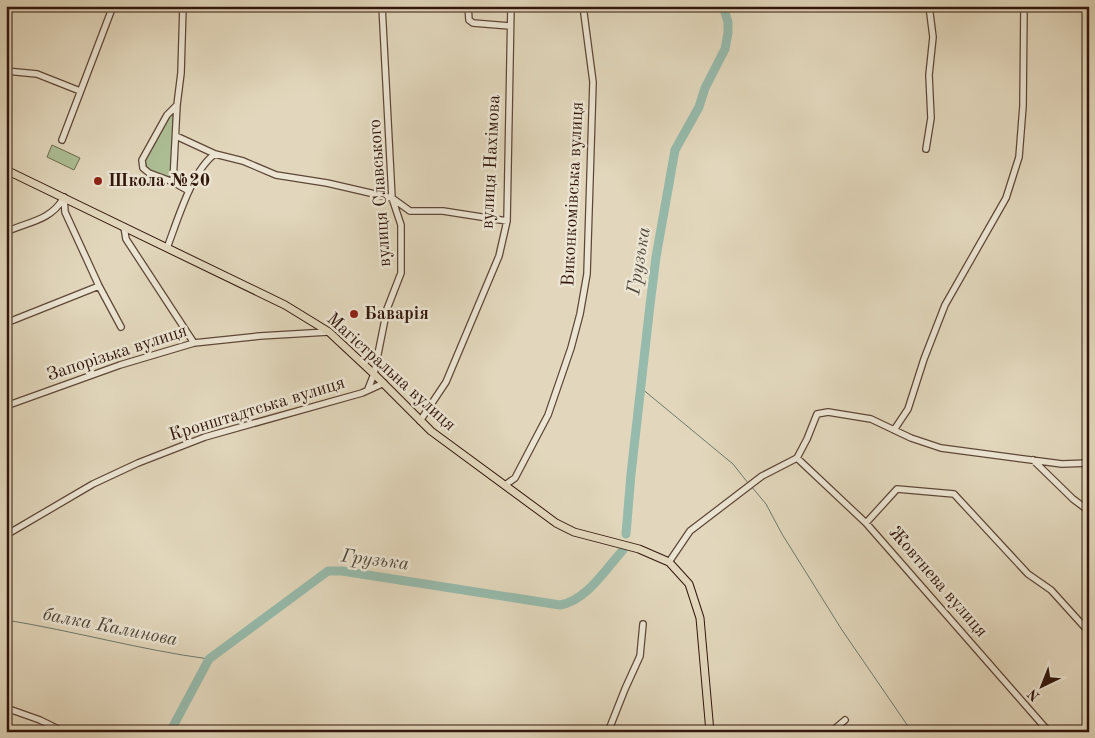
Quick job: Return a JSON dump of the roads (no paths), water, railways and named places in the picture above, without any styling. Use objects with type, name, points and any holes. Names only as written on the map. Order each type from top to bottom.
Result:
[{"type":"main road","name":"Магістральна вулиця","points":[[6,170],[285,305],[329,332],[440,439],[556,523],[574,532],[639,549],[669,562],[689,584],[700,618],[710,732]]},
{"type":"street","points":[[6,10],[7,6]]},
{"type":"street","points":[[62,140],[113,6]]},
{"type":"street","points":[[173,182],[177,105],[181,73],[183,6]]},
{"type":"street","name":"вулиця Славського","points":[[368,388],[374,374],[387,309],[401,273],[401,225],[392,198],[382,6]]},
{"type":"street","points":[[468,6],[469,20],[473,23],[510,26]]},
{"type":"street","name":"вулиця Нахімова","points":[[420,421],[446,382],[498,256],[507,220],[511,6]]},
{"type":"street","name":"Виконкомівська вулиця","points":[[505,485],[515,478],[548,415],[571,348],[580,314],[587,274],[593,82],[583,6]]},
{"type":"street","points":[[926,149],[931,118],[929,75],[934,37],[929,6]]},
{"type":"street","points":[[894,430],[908,409],[924,359],[945,305],[1006,198],[1019,157],[1023,106],[1024,6]]},
{"type":"street","points":[[6,71],[37,74],[80,91]]},
{"type":"street","points":[[177,105],[167,115],[142,160],[143,168],[149,173],[173,182],[188,191]]},
{"type":"street","points":[[176,136],[215,154],[243,161],[276,175],[392,198],[410,211],[443,211],[507,220]]},
{"type":"street","points":[[167,248],[188,191],[207,160],[215,154]]},
{"type":"street","points":[[6,232],[50,214],[64,198]]},
{"type":"street","points":[[64,198],[65,212],[99,286],[121,327]]},
{"type":"street","points":[[124,227],[126,239],[194,343]]},
{"type":"street","points":[[6,323],[99,286]]},
{"type":"street","name":"Запорізька вулиця","points":[[6,406],[120,364],[194,343],[260,336],[329,332]]},
{"type":"street","name":"Кронштадтська вулиця","points":[[6,535],[93,484],[138,463],[205,437],[354,395],[384,383]]},
{"type":"street","points":[[669,562],[690,531],[762,476],[797,458],[817,414],[828,412],[872,419],[912,438],[941,448],[1062,464],[1089,463]]},
{"type":"street","name":"Жовтнева вулиця","points":[[797,458],[866,523],[1049,732]]},
{"type":"street","points":[[1033,460],[1073,499],[1089,511]]},
{"type":"street","points":[[866,523],[897,489],[954,494],[1028,574],[1051,590],[1089,632]]},
{"type":"street","points":[[608,732],[640,656],[642,624]]},
{"type":"street","points":[[6,708],[40,720],[64,732]]},
{"type":"street","points":[[831,732],[846,720]]},
{"type":"waterway","name":"Грузька","points":[[626,534],[656,257],[675,150],[699,107],[705,88],[725,49],[728,22],[723,6]]},
{"type":"waterway","points":[[641,388],[733,464],[748,483]]},
{"type":"waterway","points":[[751,486],[766,504],[782,534],[842,630],[912,732]]},
{"type":"waterway","name":"Грузька","points":[[170,732],[209,659],[328,571],[342,571],[560,605],[587,591],[623,550]]},
{"type":"waterway","name":"балка Калинова","points":[[6,620],[158,651],[209,659]]},
{"type":"place","name":"Школа №20","points":[[98,181]]},
{"type":"place","name":"Баварія","points":[[354,314]]}]
